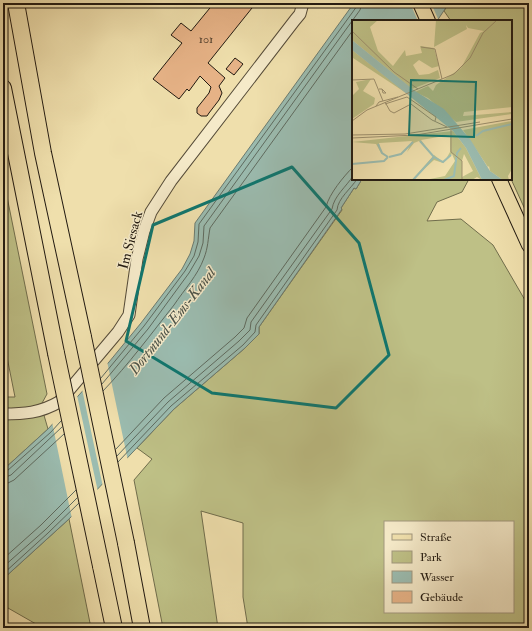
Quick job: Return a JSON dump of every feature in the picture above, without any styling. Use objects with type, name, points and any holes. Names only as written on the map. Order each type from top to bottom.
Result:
[{"type":"highway","points":[[16,3],[43,153],[126,543],[142,628]]},
{"type":"highway","points":[[3,88],[56,352],[114,628]]},
{"type":"main road","points":[[420,3],[428,20]]},
{"type":"main road","points":[[500,180],[529,245]]},
{"type":"street","name":"Im Siesack","points":[[3,414],[39,411],[59,402],[118,332],[129,315],[137,259],[144,231],[151,212],[171,181],[296,20],[300,14],[303,3]]},
{"type":"highlighted area","points":[[292,167],[359,243],[389,355],[336,408],[212,393],[126,341],[153,225]]},
{"type":"green space","points":[[449,3],[529,3],[529,218],[511,180],[512,20],[450,20],[444,11]]},
{"type":"green space","points":[[3,177],[47,394],[41,405],[48,429],[3,470],[3,397],[15,397],[3,337]]},
{"type":"green space","points":[[361,180],[468,180],[462,192],[437,202],[427,221],[461,219],[493,245],[529,307],[529,628],[248,628],[243,597],[243,523],[201,511],[218,628],[163,628],[134,480],[152,459],[137,448],[174,409],[245,348],[259,334],[259,327],[342,210],[341,208],[354,188],[356,189]]},
{"type":"green space","points":[[69,519],[91,628],[36,628],[36,624],[8,608],[3,612],[3,579]]},
{"type":"water","name":"Dortmund-Ems-Kanal","points":[[354,3],[449,3],[438,20],[352,20],[352,180],[361,180],[356,189],[354,188],[341,208],[342,209],[259,327],[259,334],[245,348],[174,409],[69,519],[3,579],[3,470],[48,429],[109,362],[141,323],[182,269],[190,254],[194,241],[195,223]]},
{"type":"pier","points":[[410,3],[431,3],[439,20],[418,20]]},
{"type":"pier","points":[[107,361],[128,461],[103,487],[82,389]]},
{"type":"pier","points":[[77,395],[98,492],[72,519],[52,422]]},
{"type":"building","points":[[214,3],[256,3],[208,63],[225,78],[219,86],[222,93],[219,100],[207,116],[201,116],[197,113],[197,108],[209,93],[211,87],[200,76],[189,91],[187,89],[179,99],[153,79],[182,43],[171,35],[181,23],[191,31]]},
{"type":"building","points":[[235,58],[243,64],[234,75],[226,69]]}]
